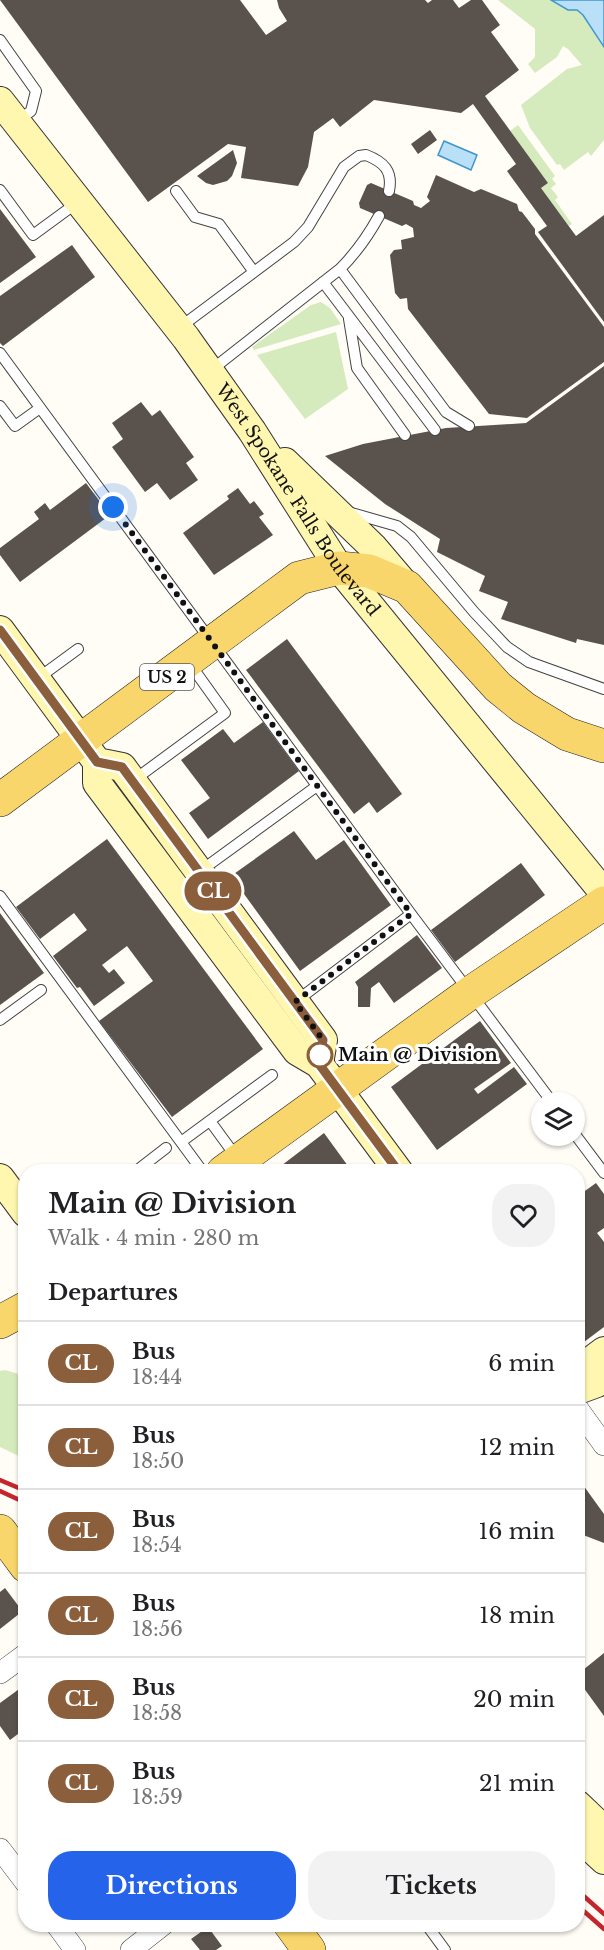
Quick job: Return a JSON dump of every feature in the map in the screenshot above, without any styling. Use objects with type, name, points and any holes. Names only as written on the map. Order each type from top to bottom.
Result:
[{"type":"main road","name":"West Spokane Falls Boulevard","points":[[5,119],[78,202],[178,328],[252,431],[339,568],[601,908]]},
{"type":"main road","points":[[252,431],[374,547],[407,587]]},
{"type":"main road","name":"US 2","points":[[0,800],[89,751],[200,652],[299,578],[339,568],[369,571],[407,587],[498,687],[524,708],[567,734],[604,746]]},
{"type":"main road","points":[[0,630],[89,751],[97,783],[297,1051],[319,1064],[390,1164]]},
{"type":"main road","points":[[89,751],[122,767],[323,1040],[319,1064]]},
{"type":"main road","points":[[234,1164],[470,993],[601,908]]},
{"type":"main road","points":[[0,1178],[18,1202]]},
{"type":"main road","points":[[0,1322],[18,1312]]},
{"type":"main road","points":[[585,1365],[604,1351]]},
{"type":"main road","points":[[585,1387],[604,1378]]},
{"type":"main road","points":[[585,1812],[604,1830]]},
{"type":"main road","points":[[585,1842],[604,1860]]},
{"type":"main road","points":[[296,1932],[309,1950]]},
{"type":"street","points":[[585,1419],[604,1445]]},
{"type":"street","points":[[0,1673],[18,1660]]},
{"type":"street","points":[[0,1849],[18,1873]]},
{"type":"street","points":[[62,1932],[75,1950]]},
{"type":"street","points":[[130,1950],[154,1932]]},
{"type":"lane","points":[[0,40],[36,92],[31,111],[5,119]]},
{"type":"lane","points":[[178,328],[294,242],[308,227],[344,167],[352,161],[366,156],[380,161],[390,174],[389,191]]},
{"type":"lane","points":[[0,190],[33,235],[78,202]]},
{"type":"lane","points":[[176,191],[195,217],[219,224],[254,272]]},
{"type":"lane","points":[[210,371],[340,268],[356,253],[368,237],[379,216]]},
{"type":"lane","points":[[340,268],[446,412],[469,426]]},
{"type":"lane","points":[[323,282],[435,430]]},
{"type":"lane","points":[[349,315],[357,368],[405,435]]},
{"type":"lane","points":[[0,352],[40,408],[200,652],[317,786],[544,1092]]},
{"type":"lane","points":[[0,405],[15,426],[40,408]]},
{"type":"lane","points":[[334,509],[397,526],[411,537],[474,612],[507,646],[529,662],[604,689]]},
{"type":"lane","points":[[36,679],[78,649]]},
{"type":"lane","points":[[132,781],[225,713],[200,652]]},
{"type":"lane","points":[[199,872],[317,786]]},
{"type":"lane","points":[[0,896],[197,1164]]},
{"type":"lane","points":[[295,1002],[411,914]]},
{"type":"lane","points":[[0,1020],[41,990]]},
{"type":"lane","points":[[181,1142],[272,1075]]},
{"type":"lane","points":[[210,1121],[230,1164]]},
{"type":"lane","points":[[584,1146],[604,1173]]},
{"type":"lane","points":[[145,1164],[166,1148]]},
{"type":"lane","points":[[432,1932],[446,1950]]},
{"type":"green space","points":[[498,0],[551,0],[568,10],[577,10],[583,15],[604,47],[604,140],[591,156],[588,152],[564,170],[560,164],[557,165],[530,128],[521,105],[567,69],[582,65],[563,46],[557,57],[535,73],[528,64],[535,57],[535,29]]},
{"type":"green space","points":[[518,125],[555,176],[552,179],[556,184],[551,188],[558,197],[555,200],[572,224],[569,226],[541,188],[548,183],[510,131]]},
{"type":"green space","points":[[321,302],[330,308],[341,324],[254,350],[252,347],[311,305]]},
{"type":"green space","points":[[336,332],[348,389],[305,419],[257,355]]},
{"type":"green space","points":[[0,1371],[18,1374],[18,1456],[0,1447]]},
{"type":"water","points":[[551,0],[604,0],[604,47],[583,15],[577,10],[568,10]]},
{"type":"water","points":[[444,141],[477,155],[471,170],[438,155]]},
{"type":"building","points":[[0,0],[240,0],[266,35],[287,21],[277,0],[425,0],[428,3],[432,0],[453,0],[459,8],[471,0],[482,0],[500,25],[491,32],[519,70],[485,96],[548,183],[541,188],[576,236],[604,215],[604,322],[538,232],[547,226],[507,171],[516,164],[473,104],[461,113],[374,100],[340,127],[333,118],[314,132],[308,167],[298,186],[241,178],[246,147],[228,144],[148,202]]},
{"type":"building","points":[[430,130],[437,140],[418,154],[411,144]]},
{"type":"building","points":[[233,150],[237,163],[232,176],[227,181],[213,185],[197,176]]},
{"type":"building","points":[[436,175],[474,192],[481,189],[517,204],[519,211],[535,229],[535,234],[604,327],[604,362],[527,418],[489,414],[408,309],[407,298],[400,299],[395,293],[390,255],[394,250],[402,249],[401,240],[414,237],[413,228],[406,224],[402,226],[360,208],[359,203],[367,185],[371,183],[413,201],[414,205],[421,208],[430,201],[427,197]]},
{"type":"building","points":[[0,209],[36,257],[0,283]]},
{"type":"building","points":[[72,245],[95,277],[3,346],[0,343],[0,296]]},
{"type":"building","points":[[604,366],[604,645],[577,639],[576,643],[501,619],[508,602],[479,591],[485,576],[437,552],[440,539],[385,504],[325,456],[363,444],[446,428],[526,423]]},
{"type":"building","points":[[141,402],[152,416],[160,410],[194,457],[186,463],[198,480],[170,500],[157,483],[145,492],[112,447],[123,439],[112,423]]},
{"type":"building","points":[[86,483],[110,515],[20,582],[0,555],[0,548],[39,519],[34,512],[45,503],[50,510]]},
{"type":"building","points":[[238,488],[250,504],[254,501],[264,514],[259,517],[273,535],[214,575],[183,533],[229,499],[227,496]]},
{"type":"building","points":[[287,639],[402,794],[377,813],[369,802],[354,814],[246,670]]},
{"type":"building","points":[[263,722],[299,771],[208,839],[189,813],[210,798],[181,760],[223,729],[234,743]]},
{"type":"building","points":[[294,831],[316,860],[344,840],[391,905],[300,971],[231,876]]},
{"type":"building","points":[[107,839],[263,1049],[172,1117],[99,1021],[153,981],[127,946],[102,965],[109,973],[114,969],[125,983],[94,1006],[53,956],[87,930],[74,913],[40,939],[16,907]]},
{"type":"building","points":[[521,863],[545,895],[455,962],[431,930]]},
{"type":"building","points":[[0,913],[44,973],[0,1005]]},
{"type":"building","points":[[417,935],[442,968],[394,1003],[379,982],[371,988],[370,1007],[358,1007],[358,987],[355,982]]},
{"type":"building","points":[[480,1021],[511,1063],[474,1089],[478,1094],[514,1067],[527,1084],[437,1150],[391,1087]]},
{"type":"building","points":[[324,1133],[347,1164],[283,1164]]},
{"type":"building","points":[[596,1183],[604,1194],[604,1228],[597,1233],[604,1242],[604,1327],[585,1341],[585,1191]]},
{"type":"building","points":[[585,1488],[604,1514],[604,1543],[585,1536]]},
{"type":"building","points":[[5,1588],[18,1605],[18,1615],[0,1629],[0,1592]]},
{"type":"building","points":[[604,1653],[604,1716],[585,1690],[585,1668]]},
{"type":"building","points":[[18,1690],[18,1734],[10,1740],[0,1726],[0,1703]]},
{"type":"building","points":[[201,1932],[212,1932],[222,1946],[216,1950],[200,1950],[191,1939]]},
{"type":"railway","points":[[0,1480],[18,1488]]},
{"type":"railway","points":[[0,1491],[18,1499]]},
{"type":"railway","points":[[585,1897],[604,1914]]},
{"type":"railway","points":[[585,1912],[604,1929]]},
{"type":"bus line","name":"CL","points":[[0,630],[97,762],[122,767],[323,1040],[319,1064],[393,1164]]},
{"type":"place","name":"Main @ Division","points":[[320,1055]]},
{"type":"route","points":[[113,507],[411,914],[295,1002],[323,1040],[319,1064],[320,1055]]}]
